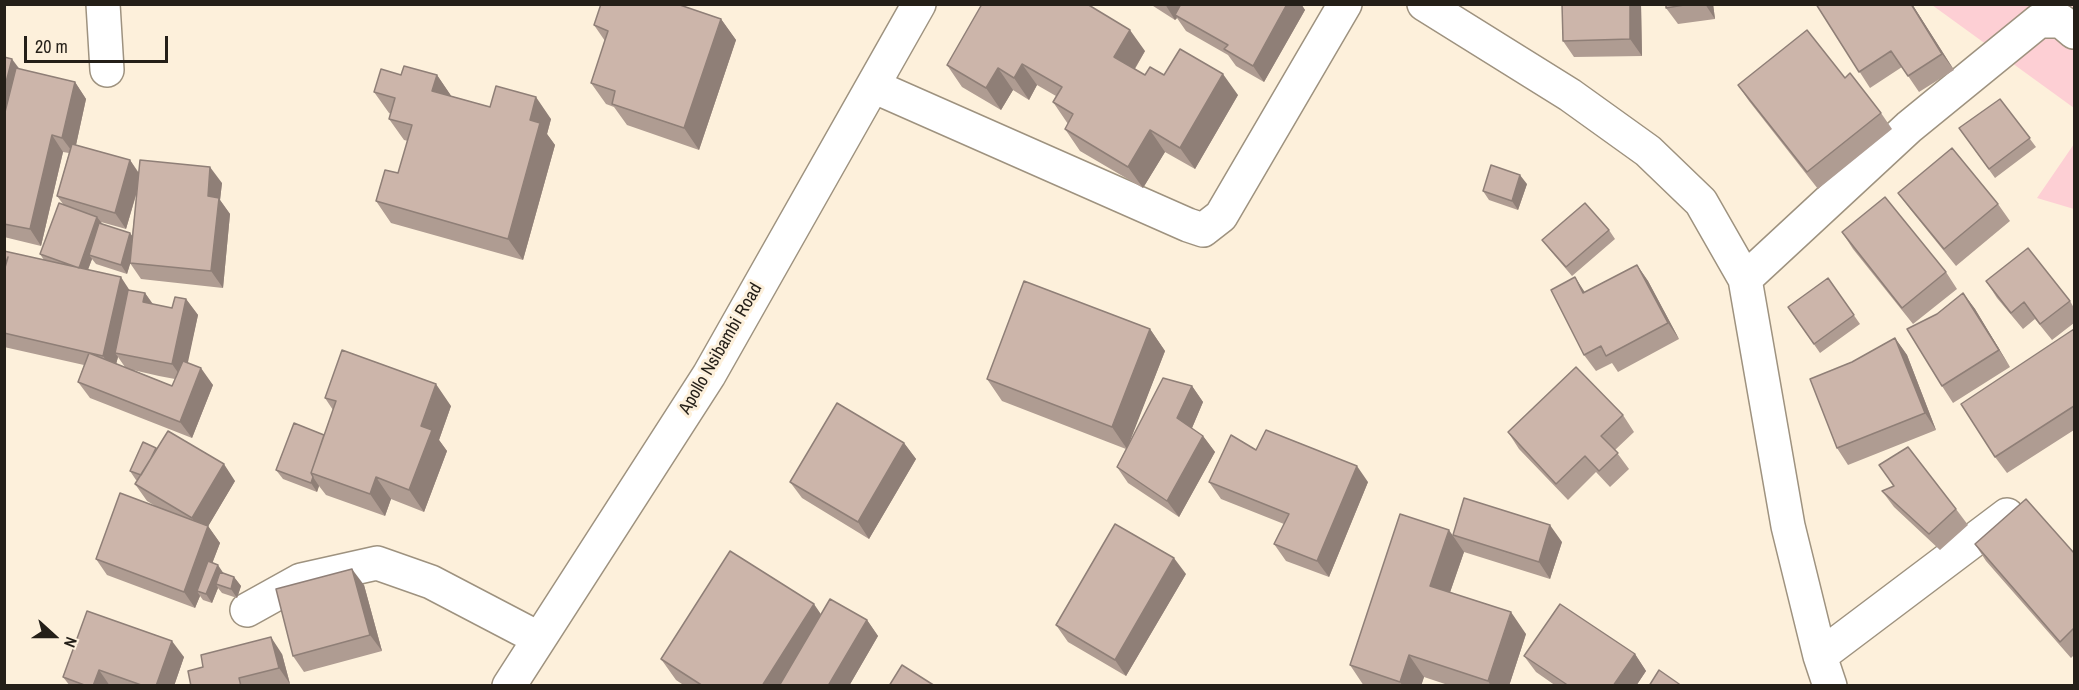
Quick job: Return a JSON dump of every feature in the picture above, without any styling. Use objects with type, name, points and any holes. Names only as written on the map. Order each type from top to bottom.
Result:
[{"type":"street","points":[[103,4],[107,70]]},
{"type":"street","name":"Apollo Nsibambi Road","points":[[509,686],[709,375],[919,4]]},
{"type":"street","points":[[873,86],[1203,230],[1221,216],[1345,4]]},
{"type":"street","points":[[1424,4],[1570,95],[1648,151],[1701,202],[1745,279],[1788,526],[1825,671],[2007,515]]},
{"type":"street","points":[[1745,279],[1909,127],[2039,21],[2061,21],[2074,32]]},
{"type":"street","points":[[247,610],[301,580],[377,563],[430,582],[538,638]]},
{"type":"shaded area","points":[[1932,5],[2074,5],[2074,108]]},
{"type":"shaded area","points":[[2074,144],[2074,209],[2037,198]]},
{"type":"building","points":[[601,4],[677,4],[721,19],[684,128],[612,104],[615,91],[591,83],[608,31],[594,25]]},
{"type":"building","points":[[982,4],[1087,4],[1130,30],[1114,57],[1145,75],[1150,67],[1164,75],[1180,49],[1223,74],[1180,148],[1150,130],[1128,167],[1065,129],[1073,114],[1053,102],[1062,87],[1022,64],[1014,78],[998,68],[986,88],[947,65]]},
{"type":"building","points":[[1181,4],[1287,4],[1253,66],[1224,49],[1228,45],[1175,15]]},
{"type":"building","points":[[1562,4],[1630,4],[1630,39],[1563,41]]},
{"type":"building","points":[[1666,4],[1690,4],[1666,8]]},
{"type":"building","points":[[1816,4],[1911,4],[1942,54],[1908,76],[1891,51],[1859,72]]},
{"type":"building","points":[[1807,30],[1845,78],[1850,73],[1881,113],[1807,172],[1738,85]]},
{"type":"building","points":[[4,57],[12,59],[4,90]]},
{"type":"building","points":[[404,66],[437,75],[432,91],[490,107],[496,86],[536,97],[530,120],[540,123],[508,239],[376,201],[385,170],[398,173],[412,125],[389,119],[395,98],[374,92],[381,69],[401,75]]},
{"type":"building","points":[[16,68],[75,82],[62,138],[52,135],[30,229],[4,224],[4,116]]},
{"type":"building","points":[[2000,99],[2030,138],[1989,169],[1959,128]]},
{"type":"building","points":[[72,144],[130,160],[115,213],[57,196]]},
{"type":"building","points":[[1952,148],[1998,204],[1944,249],[1898,193]]},
{"type":"building","points":[[140,160],[210,167],[208,196],[219,198],[211,271],[130,263]]},
{"type":"building","points":[[1491,165],[1520,175],[1512,201],[1483,191]]},
{"type":"building","points":[[1885,197],[1946,272],[1902,308],[1842,232]]},
{"type":"building","points":[[59,203],[97,217],[79,268],[40,254]]},
{"type":"building","points":[[1585,203],[1609,230],[1566,267],[1542,240]]},
{"type":"building","points":[[99,223],[130,233],[121,265],[89,255]]},
{"type":"building","points":[[2028,248],[2070,301],[2040,324],[2024,302],[2011,313],[1986,281]]},
{"type":"building","points":[[4,251],[121,277],[103,356],[4,333],[4,271],[8,257],[4,268]]},
{"type":"building","points":[[1637,265],[1668,323],[1606,356],[1601,346],[1584,355],[1551,290],[1575,277],[1583,293]]},
{"type":"building","points":[[1828,278],[1854,315],[1814,344],[1788,307]]},
{"type":"building","points":[[1024,281],[1150,329],[1112,427],[987,379]]},
{"type":"building","points":[[128,290],[145,293],[143,302],[172,308],[175,297],[186,299],[172,364],[115,353]]},
{"type":"building","points":[[1963,293],[1999,350],[1942,386],[1907,329],[1937,314]]},
{"type":"building","points":[[2074,329],[2074,406],[1995,457],[1961,404]]},
{"type":"building","points":[[1895,338],[1925,413],[1837,448],[1810,379],[1852,362]]},
{"type":"building","points":[[342,350],[436,384],[421,426],[432,430],[409,490],[376,477],[370,494],[311,473],[336,401],[325,398]]},
{"type":"building","points":[[89,353],[172,386],[183,361],[201,368],[180,422],[78,382]]},
{"type":"building","points":[[1576,367],[1623,415],[1601,436],[1618,453],[1599,471],[1585,456],[1556,484],[1508,432]]},
{"type":"building","points":[[1163,378],[1192,386],[1177,418],[1203,436],[1167,501],[1117,467]]},
{"type":"building","points":[[837,403],[904,443],[858,522],[790,482]]},
{"type":"building","points":[[294,423],[324,435],[311,473],[313,477],[311,483],[276,470]]},
{"type":"building","points":[[1266,430],[1357,466],[1317,561],[1274,544],[1289,514],[1209,482],[1231,435],[1256,450]]},
{"type":"building","points":[[168,431],[224,464],[192,518],[135,484]]},
{"type":"building","points":[[143,442],[156,448],[141,475],[130,471]]},
{"type":"building","points":[[1908,447],[1956,509],[1929,534],[1882,491],[1894,486],[1879,465]]},
{"type":"building","points":[[120,493],[208,526],[184,592],[96,559]]},
{"type":"building","points":[[1464,498],[1550,525],[1539,562],[1453,535]]},
{"type":"building","points":[[2026,499],[2074,553],[2074,628],[2060,642],[1975,544]]},
{"type":"building","points":[[1400,514],[1449,530],[1430,586],[1511,612],[1488,681],[1409,655],[1400,682],[1350,665]]},
{"type":"building","points":[[1115,524],[1174,558],[1115,660],[1056,625]]},
{"type":"building","points":[[730,551],[814,604],[762,686],[703,686],[661,659]]},
{"type":"building","points":[[208,561],[218,565],[206,594],[197,591]]},
{"type":"building","points":[[352,569],[370,635],[293,656],[276,589]]},
{"type":"building","points":[[220,572],[234,577],[231,589],[216,584]]},
{"type":"building","points":[[830,599],[867,620],[828,686],[779,686]]},
{"type":"building","points":[[1560,604],[1635,654],[1613,686],[1569,686],[1524,656]]},
{"type":"building","points":[[87,611],[172,641],[156,686],[144,686],[99,670],[93,686],[63,677]]},
{"type":"building","points":[[271,637],[279,668],[239,678],[241,686],[191,686],[188,671],[203,667],[201,655]]},
{"type":"building","points":[[902,665],[935,686],[889,686]]},
{"type":"building","points":[[1659,670],[1682,686],[1649,686]]}]
